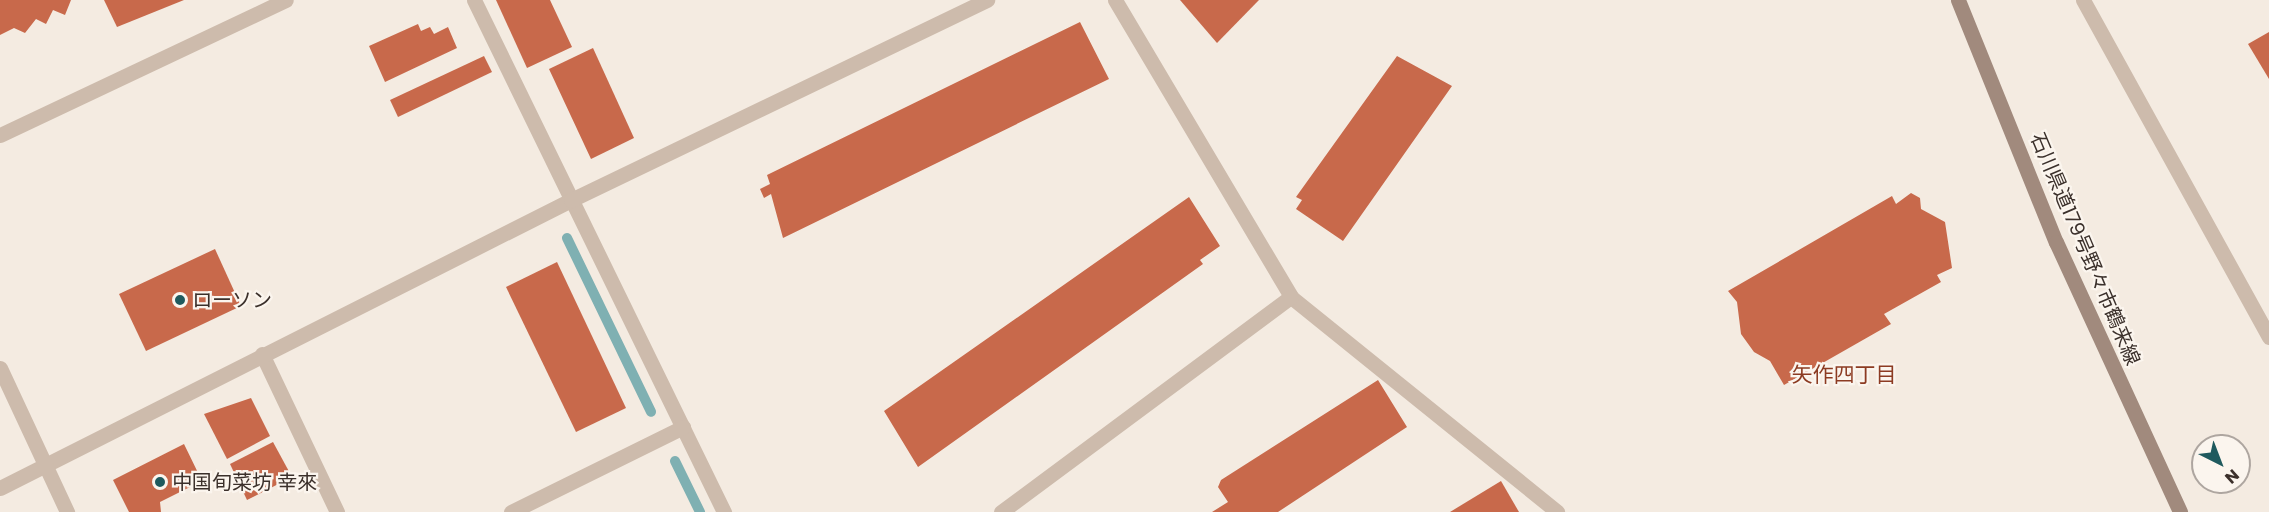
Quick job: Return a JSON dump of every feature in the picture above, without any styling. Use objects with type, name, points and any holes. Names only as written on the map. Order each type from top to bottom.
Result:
[{"type":"main road","name":"石川県道179号野々市鶴来線","points":[[1958,0],[2056,242],[2180,512]]},
{"type":"street","points":[[0,135],[285,0]]},
{"type":"street","points":[[474,0],[724,512]]},
{"type":"street","points":[[0,488],[44,463],[571,200],[987,0]]},
{"type":"street","points":[[1115,0],[1291,297],[1557,512]]},
{"type":"street","points":[[2083,0],[2269,337]]},
{"type":"street","points":[[1001,512],[1291,297]]},
{"type":"street","points":[[262,354],[337,512]]},
{"type":"street","points":[[0,369],[67,512]]},
{"type":"street","points":[[511,512],[683,427]]},
{"type":"building","points":[[0,0],[71,0],[65,15],[53,10],[46,24],[36,19],[25,33],[14,28],[0,35]]},
{"type":"building","points":[[104,0],[184,0],[117,27]]},
{"type":"building","points":[[496,0],[550,0],[572,47],[527,68]]},
{"type":"building","points":[[1180,0],[1259,0],[1217,43]]},
{"type":"building","points":[[1080,22],[1109,79],[783,238],[771,194],[764,198],[760,189],[770,184],[767,175]]},
{"type":"building","points":[[418,24],[421,31],[430,27],[434,34],[448,27],[457,48],[385,82],[369,46]]},
{"type":"building","points":[[2269,32],[2269,79],[2248,44]]},
{"type":"building","points":[[593,48],[634,138],[591,159],[549,69]]},
{"type":"building","points":[[484,56],[492,72],[398,117],[390,100]]},
{"type":"building","points":[[1397,56],[1452,86],[1343,241],[1296,209],[1302,200],[1296,197]]},
{"type":"building","points":[[1911,193],[1920,198],[1921,209],[1945,222],[1952,268],[1937,275],[1941,282],[1884,314],[1891,324],[1784,385],[1770,361],[1754,352],[1741,334],[1737,302],[1728,291],[1892,196],[1896,204]]},
{"type":"building","points":[[1189,197],[1220,246],[1200,260],[1203,264],[918,467],[884,411]]},
{"type":"building","name":"ローソン","points":[[215,249],[241,306],[146,351],[119,294]]},
{"type":"building","points":[[557,262],[626,408],[576,432],[506,287]]},
{"type":"building","points":[[1378,380],[1407,427],[1278,512],[1212,512],[1228,502],[1218,487],[1221,480]]},
{"type":"building","points":[[251,398],[270,436],[227,459],[204,414]]},
{"type":"building","points":[[273,442],[292,477],[247,500],[230,464]]},
{"type":"building","points":[[184,444],[202,481],[160,502],[161,512],[129,512],[113,480]]},
{"type":"building","points":[[1501,481],[1519,512],[1450,512]]},
{"type":"waterway","points":[[567,238],[651,412]]},
{"type":"waterway","points":[[675,461],[700,512]]},
{"type":"place","name":"ローソン","points":[[180,300]]},
{"type":"place","name":"中国旬菜坊 幸來","points":[[160,482]]},
{"type":"district","name":"矢作四丁目","points":[[1844,375]]}]
